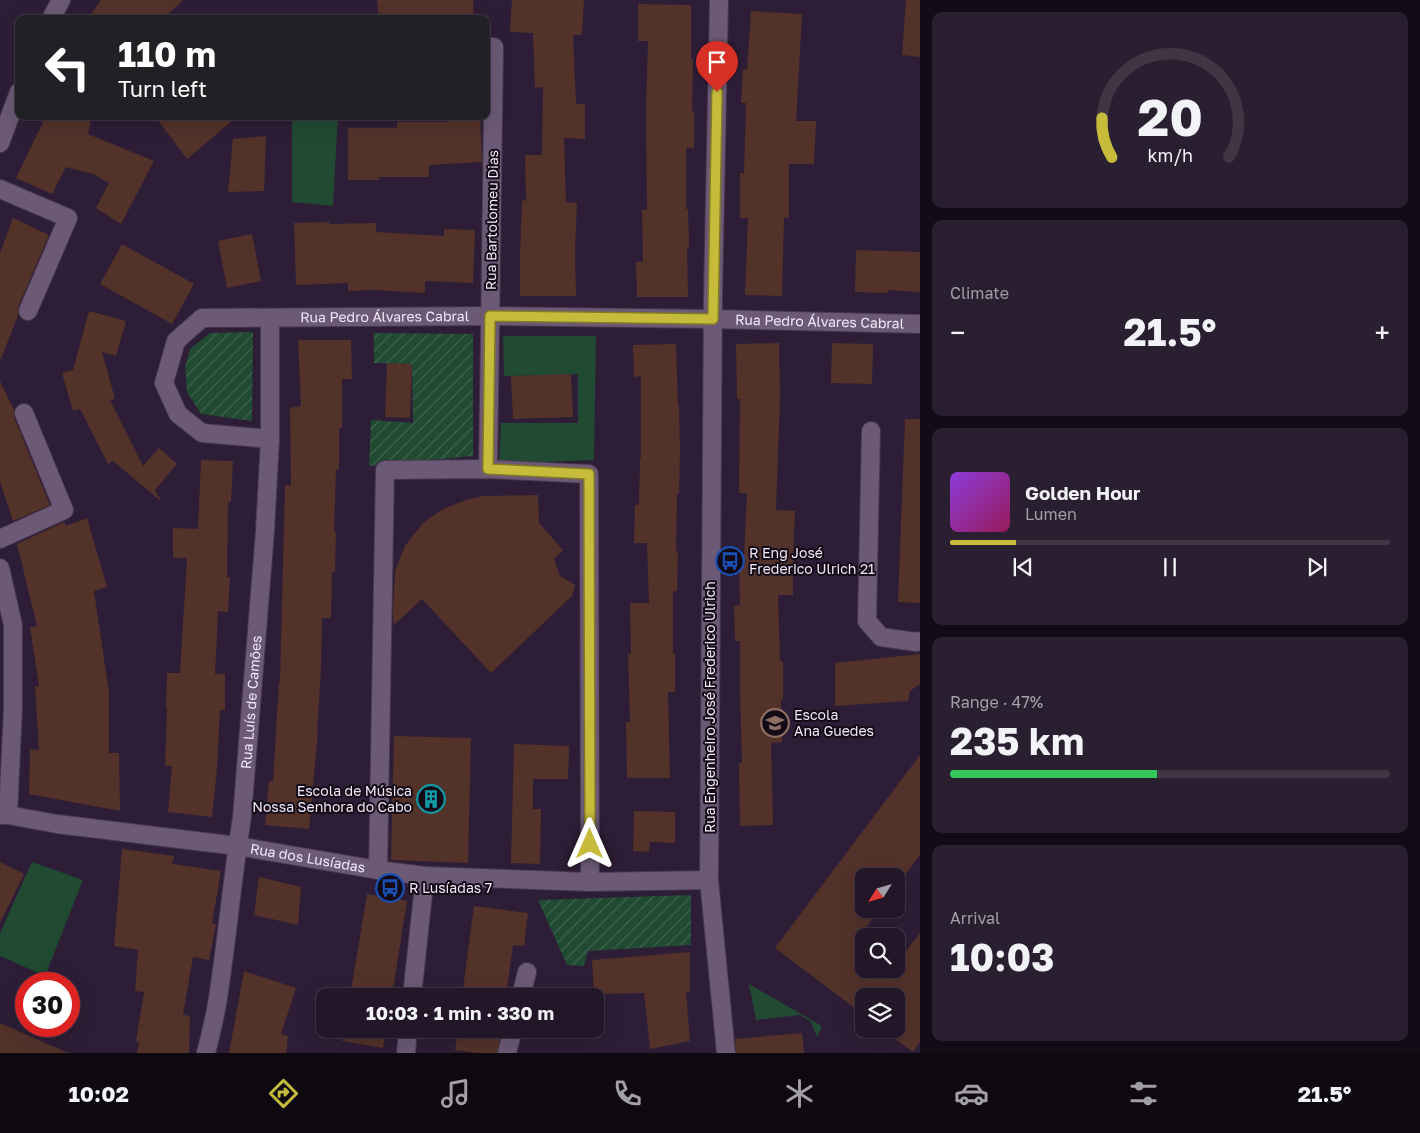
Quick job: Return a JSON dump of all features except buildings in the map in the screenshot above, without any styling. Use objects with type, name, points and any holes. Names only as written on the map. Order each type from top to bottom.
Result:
[{"type":"street","points":[[52,15],[61,0]]},
{"type":"street","name":"Rua Engenheiro José Frederico Ulrich","points":[[719,0],[713,319],[709,880],[726,1053]]},
{"type":"street","name":"Rua Bartolomeu Dias","points":[[488,469],[490,91],[494,47],[490,47]]},
{"type":"street","points":[[0,143],[15,103]]},
{"type":"street","points":[[0,189],[68,218],[28,311]]},
{"type":"street","name":"Rua Pedro Álvares Cabral","points":[[270,318],[490,316],[920,324]]},
{"type":"street","points":[[270,318],[202,318],[176,341],[164,383],[178,414],[202,433],[270,439]]},
{"type":"street","name":"Rua Luís de Camões","points":[[206,1053],[217,1006],[243,807],[265,531],[270,439],[270,318]]},
{"type":"street","points":[[0,539],[64,510],[24,413]]},
{"type":"street","points":[[871,431],[867,621],[882,637],[920,641]]},
{"type":"street","points":[[378,870],[385,470],[488,469],[589,474],[590,882]]},
{"type":"street","points":[[0,568],[13,625],[13,708],[4,815]]},
{"type":"street","name":"Rua dos Lusíadas","points":[[4,815],[58,824],[237,846],[425,876],[590,882],[709,880]]},
{"type":"street","points":[[413,988],[425,876]]},
{"type":"street","points":[[523,988],[526,972]]},
{"type":"street","points":[[406,1053],[407,1038]]},
{"type":"street","points":[[507,1053],[511,1038]]},
{"type":"green space","points":[[292,120],[338,120],[333,206],[292,202]]},
{"type":"green space","points":[[253,332],[252,421],[201,414],[187,392],[185,367],[190,349],[210,333]]},
{"type":"green space","points":[[374,333],[473,334],[473,456],[369,466],[371,420],[413,423],[412,364],[374,363]]},
{"type":"green space","points":[[503,336],[596,336],[594,460],[499,464],[501,423],[578,423],[578,374],[504,376]]},
{"type":"green space","points":[[32,862],[83,880],[47,972],[36,972],[0,956],[0,933]]},
{"type":"green space","points":[[691,895],[691,945],[588,951],[584,966],[567,965],[538,900]]},
{"type":"green space","points":[[749,984],[822,1026],[817,1037],[811,1022],[800,1015],[756,1020]]},
{"type":"place","name":"R Eng José Frederico Ulrich 21","points":[[730,561]]},
{"type":"place","name":"Escola Ana Guedes","points":[[775,723]]},
{"type":"place","name":"Escola de Música Nossa Senhora do Cabo","points":[[431,799]]},
{"type":"place","name":"R Lusíadas 7","points":[[390,888]]},
{"type":"route","points":[[590,844],[589,474],[488,469],[490,316],[713,319],[717,92]]}]
